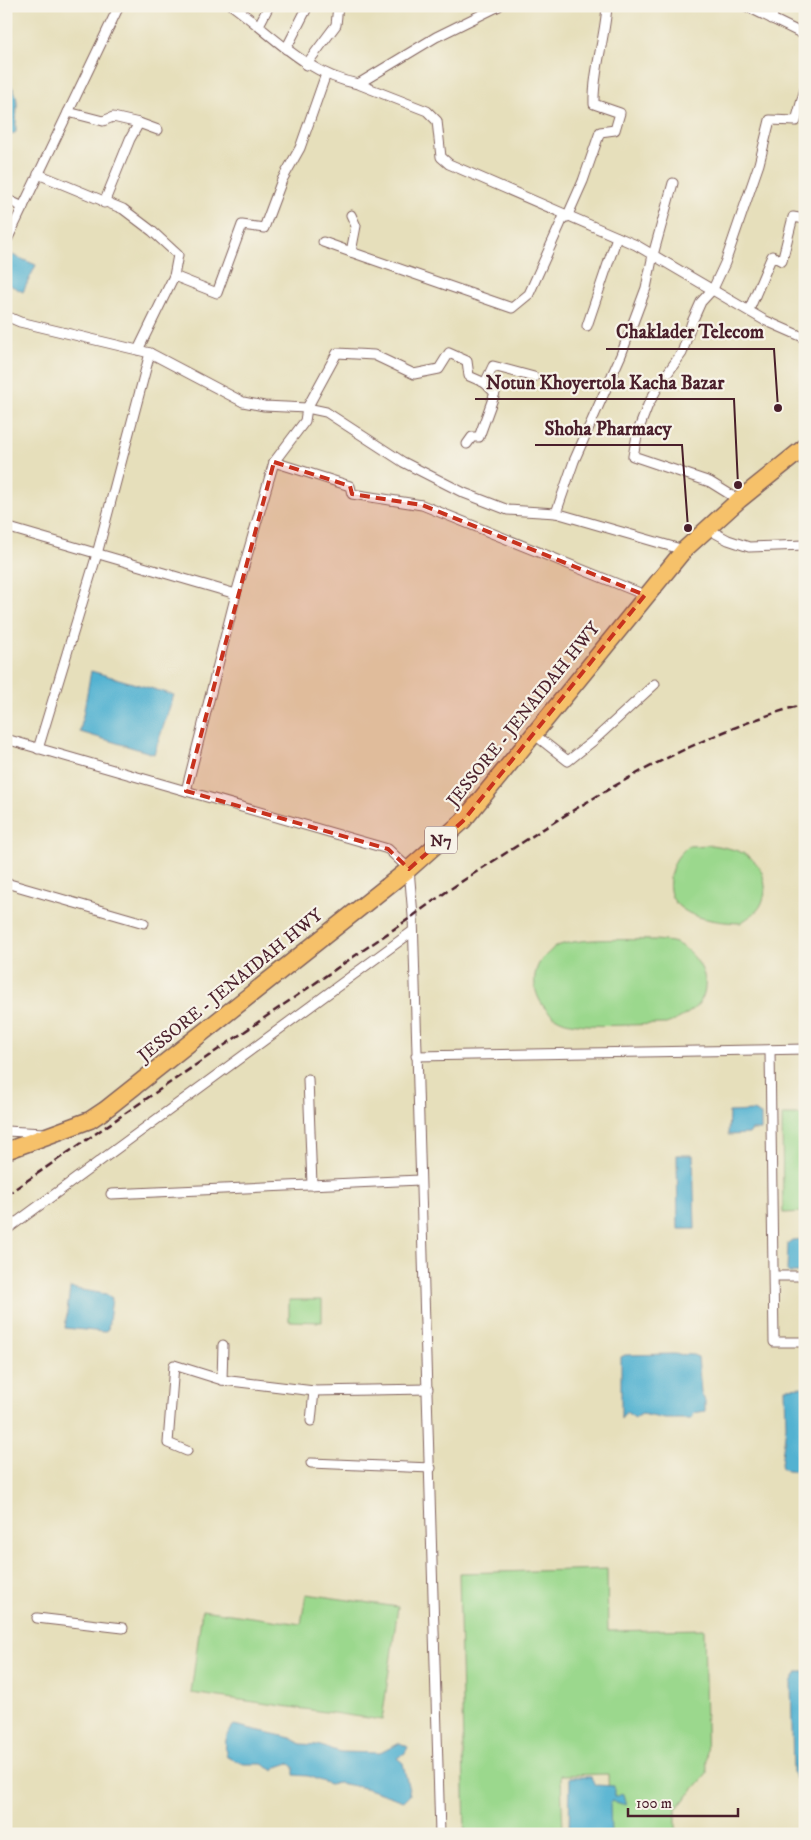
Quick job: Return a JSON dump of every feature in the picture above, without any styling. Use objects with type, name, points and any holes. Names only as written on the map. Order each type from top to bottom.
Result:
[{"type":"highway","name":"JESSORE - JENAIDAH HWY","points":[[6,1152],[90,1120],[105,1110],[409,868],[463,821],[645,595],[684,550],[739,500],[805,447]]},
{"type":"street","points":[[6,242],[119,6]]},
{"type":"street","points":[[232,6],[259,25],[306,65],[341,81],[358,84],[427,111],[437,121],[441,157],[449,164],[617,237],[713,289],[730,302],[749,310],[764,320],[805,338]]},
{"type":"street","points":[[259,25],[269,6]]},
{"type":"street","points":[[286,49],[308,6]]},
{"type":"street","points":[[306,65],[336,25],[338,6]]},
{"type":"street","points":[[358,84],[436,37],[499,6]]},
{"type":"street","points":[[323,242],[512,308],[529,294],[565,216],[584,181],[600,132],[615,130],[620,113],[594,104],[594,87],[608,6]]},
{"type":"street","points":[[746,6],[805,35]]},
{"type":"street","points":[[772,19],[774,6]]},
{"type":"street","points":[[174,276],[217,293],[242,225],[264,228],[282,180],[300,148],[326,74]]},
{"type":"street","points":[[739,500],[710,482],[634,456],[638,431],[648,405],[659,385],[682,353],[701,302],[713,289],[751,189],[770,120],[796,121],[805,89]]},
{"type":"street","points":[[68,112],[103,121],[113,117],[158,130]]},
{"type":"street","points":[[104,203],[130,139],[139,123]]},
{"type":"street","points":[[38,174],[104,203],[123,209],[171,247],[178,255],[174,276],[138,350]]},
{"type":"street","points":[[556,513],[574,461],[621,355],[646,288],[652,255],[673,183]]},
{"type":"street","points":[[6,199],[23,207]]},
{"type":"street","points":[[351,252],[356,226],[352,215]]},
{"type":"street","points":[[749,310],[772,256],[782,261],[793,217],[805,219]]},
{"type":"street","points":[[587,326],[617,237]]},
{"type":"street","points":[[6,316],[20,322],[150,353],[242,402],[264,406],[307,408],[326,412],[403,462],[464,493],[508,510],[556,513],[684,550]]},
{"type":"street","points":[[38,749],[97,554],[150,353]]},
{"type":"street","points":[[186,791],[236,594],[274,462],[305,421],[307,408],[337,353],[374,355],[414,374],[439,369],[449,353],[467,361],[469,376],[485,383],[495,393],[479,437],[472,437],[467,444]]},
{"type":"street","points":[[485,383],[492,366],[534,377]]},
{"type":"street","points":[[274,462],[350,486],[352,494],[422,505],[645,595]]},
{"type":"street","points":[[6,527],[236,594]]},
{"type":"street","points":[[708,529],[728,540],[749,547],[805,545]]},
{"type":"street","points":[[534,735],[568,761],[593,741],[655,684]]},
{"type":"street","points":[[6,739],[388,848],[409,868],[413,931],[431,1468],[440,1834]]},
{"type":"street","points":[[6,883],[144,923]]},
{"type":"street","points":[[6,1230],[413,931]]},
{"type":"street","points":[[770,1050],[774,1342],[805,1342]]},
{"type":"street","points":[[416,1056],[805,1050]]},
{"type":"street","points":[[308,1079],[312,1185]]},
{"type":"street","points":[[6,1131],[57,1134]]},
{"type":"street","points":[[111,1194],[420,1180]]},
{"type":"street","points":[[774,1276],[805,1276]]},
{"type":"street","points":[[222,1380],[223,1345]]},
{"type":"street","points":[[187,1451],[168,1443],[174,1365],[222,1380],[314,1391],[428,1389]]},
{"type":"street","points":[[311,1421],[314,1391]]},
{"type":"street","points":[[311,1463],[431,1468]]},
{"type":"street","points":[[37,1618],[123,1628]]},
{"type":"highlighted area","points":[[274,462],[350,486],[352,494],[422,505],[645,595],[463,821],[409,869],[388,849],[186,791]]},
{"type":"green space","points":[[711,845],[747,855],[754,860],[763,876],[765,894],[762,903],[755,912],[740,923],[705,919],[693,915],[675,902],[670,892],[672,869],[680,854],[688,846]]},
{"type":"green space","points":[[592,940],[668,941],[682,946],[694,957],[705,978],[702,999],[689,1013],[677,1019],[666,1024],[605,1026],[570,1023],[559,1020],[550,1014],[538,996],[535,986],[535,975],[538,965],[557,946]]},
{"type":"green space","points":[[782,1115],[805,1115],[805,1212],[783,1213]]},
{"type":"green space","points":[[289,1300],[322,1300],[322,1322],[289,1321]]},
{"type":"green space","points":[[607,1569],[608,1631],[704,1629],[707,1774],[676,1809],[676,1834],[610,1834],[608,1774],[561,1775],[563,1834],[465,1834],[459,1573]]},
{"type":"green space","points":[[306,1594],[398,1607],[382,1720],[191,1693],[202,1610],[301,1624]]},
{"type":"water","points":[[6,79],[15,92],[17,104],[16,132],[6,138]]},
{"type":"water","points":[[10,254],[36,265],[23,292],[6,283],[6,262]]},
{"type":"water","points":[[91,671],[174,695],[154,754],[80,732]]},
{"type":"water","points":[[753,1111],[761,1115],[761,1130],[752,1130],[749,1134],[728,1135],[729,1112]]},
{"type":"water","points":[[677,1155],[693,1155],[695,1229],[678,1229]]},
{"type":"water","points":[[805,1239],[805,1273],[789,1273],[787,1271],[788,1243],[792,1240]]},
{"type":"water","points":[[70,1288],[106,1294],[112,1298],[108,1329],[104,1332],[65,1328]]},
{"type":"water","points":[[672,1354],[698,1357],[701,1392],[705,1401],[705,1411],[694,1413],[692,1419],[665,1419],[642,1414],[635,1418],[626,1412],[621,1419],[621,1357],[625,1355]]},
{"type":"water","points":[[805,1387],[803,1438],[805,1472],[787,1471],[782,1468],[781,1464],[786,1426],[785,1388]]},
{"type":"water","points":[[797,1672],[805,1672],[805,1784],[797,1780],[793,1772],[791,1682]]},
{"type":"water","points":[[234,1725],[291,1738],[301,1744],[317,1745],[341,1752],[380,1753],[400,1743],[408,1747],[405,1753],[397,1758],[403,1763],[410,1795],[404,1801],[365,1788],[339,1783],[329,1784],[308,1776],[294,1775],[294,1767],[289,1763],[277,1767],[274,1771],[262,1764],[244,1764],[227,1757],[226,1740]]},
{"type":"water","points":[[570,1777],[591,1777],[595,1785],[614,1786],[614,1797],[623,1794],[626,1805],[612,1801],[610,1804],[611,1834],[569,1834]]},
{"type":"railway","points":[[6,1195],[453,887],[590,800],[694,745],[730,729],[805,704]]},
{"type":"place","name":"Chaklader Telecom","points":[[778,408]]},
{"type":"place","name":"Notun Khoyertola Kacha Bazar","points":[[738,485]]},
{"type":"place","name":"Shoha Pharmacy","points":[[688,528]]}]
